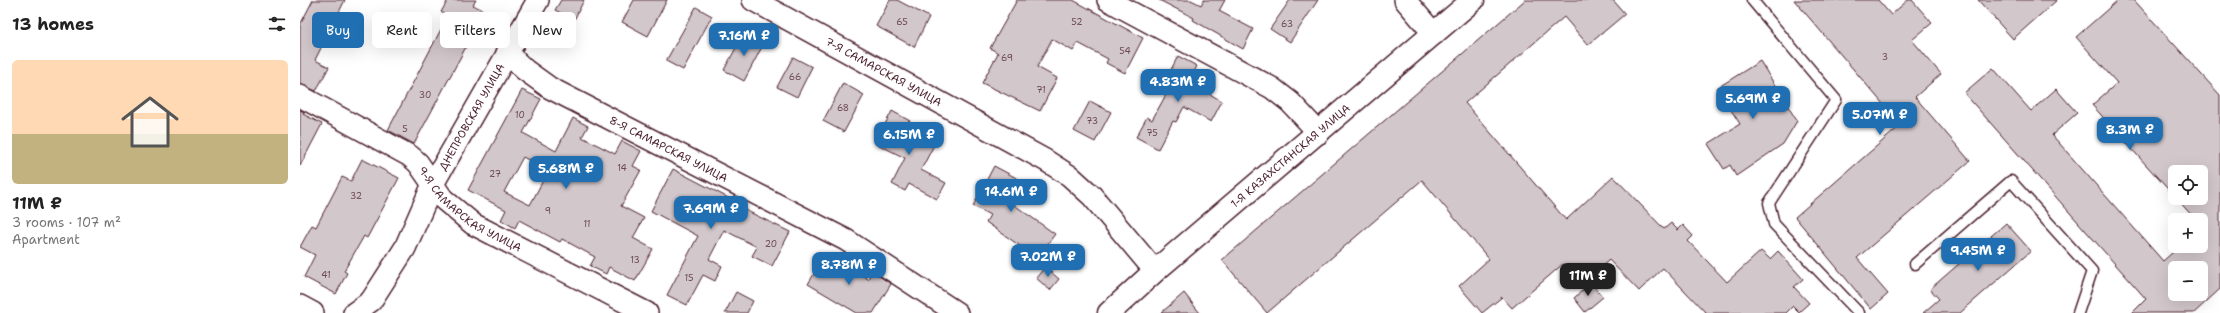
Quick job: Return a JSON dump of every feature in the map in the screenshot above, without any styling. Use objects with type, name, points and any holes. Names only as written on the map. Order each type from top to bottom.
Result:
[{"type":"street","name":"ДНЕПРОВСКАЯ УЛИЦА","points":[[354,313],[371,301],[405,248],[433,184],[538,0]]},
{"type":"street","name":"7-Я САМАРСКАЯ УЛИЦА","points":[[753,0],[1045,160],[1070,176],[1092,196],[1155,271]]},
{"type":"street","points":[[1108,0],[1272,88],[1290,102],[1319,133]]},
{"type":"street","points":[[1405,0],[1434,34]]},
{"type":"street","name":"1-Я КАЗАХСТАНСКАЯ УЛИЦА","points":[[1109,313],[1155,271],[1319,133],[1473,0]]},
{"type":"street","name":"8-Я САМАРСКАЯ УЛИЦА","points":[[507,52],[525,70],[550,88],[846,240],[958,313]]},
{"type":"street","name":"9-Я САМАРСКАЯ УЛИЦА","points":[[300,96],[410,156],[443,198],[473,224],[647,313]]},
{"type":"street","points":[[300,306],[313,313]]},
{"type":"lane","points":[[1752,0],[1836,100],[1769,203],[1774,224],[1859,313]]},
{"type":"lane","points":[[1915,264],[2011,181],[2092,271],[2078,313]]},
{"type":"building","points":[[313,0],[345,0],[339,12],[312,12],[312,48],[321,48],[315,60],[329,67],[316,91],[300,84],[300,25]]},
{"type":"building","points":[[448,0],[476,0],[473,5],[487,12],[441,12]]},
{"type":"building","points":[[561,0],[584,0],[576,16],[576,12],[559,12],[555,10]]},
{"type":"building","points":[[634,0],[667,0],[648,36],[622,22]]},
{"type":"building","points":[[890,0],[897,0],[929,17],[914,47],[876,26]]},
{"type":"building","points":[[1017,0],[1073,0],[1143,38],[1125,73],[1106,63],[1108,59],[1078,43],[1073,51],[1052,39],[1037,67],[1057,78],[1040,111],[982,83],[998,53],[990,48]]},
{"type":"building","points":[[1159,0],[1191,0],[1201,5],[1204,0],[1225,0],[1219,11],[1253,29],[1243,49],[1193,20],[1194,18]]},
{"type":"building","points":[[1290,0],[1318,0],[1290,42],[1270,29]]},
{"type":"building","points":[[1525,0],[1613,0],[1625,14],[1588,45],[1564,17],[1465,103],[1566,220],[1613,176],[1664,229],[1671,223],[1678,230],[1683,225],[1693,236],[1688,241],[1727,282],[1761,251],[1770,259],[1778,251],[1803,279],[1794,287],[1809,303],[1799,312],[1793,306],[1786,313],[1706,313],[1663,268],[1639,291],[1609,260],[1581,285],[1563,264],[1512,308],[1502,297],[1482,313],[1459,286],[1489,259],[1422,180],[1267,313],[1222,260]]},
{"type":"building","points":[[1794,0],[1878,0],[1891,15],[1908,0],[1912,0],[1932,23],[1912,40],[1941,74],[1915,97],[1970,161],[1857,258],[1888,294],[1871,309],[1795,217],[1901,125]]},
{"type":"building","points":[[1978,0],[2057,0],[2013,39]]},
{"type":"building","points":[[2118,0],[2134,0],[2220,95],[2220,289],[2208,300],[2208,261],[2168,261],[2168,301],[2207,301],[2194,313],[2132,313],[2146,299],[1964,93],[1993,68],[2031,111],[2056,89],[2077,113],[2052,135],[2163,261],[2172,253],[2208,253],[2208,213],[2190,213],[2182,205],[2208,205],[2208,165],[2168,165],[2168,189],[2092,105],[2117,83],[2076,37]]},
{"type":"building","points":[[696,7],[712,16],[683,70],[666,61]]},
{"type":"building","points":[[440,31],[440,48],[465,48],[414,144],[388,130]]},
{"type":"building","points":[[744,33],[764,43],[744,81],[724,70]]},
{"type":"building","points":[[1178,56],[1197,66],[1192,76],[1200,80],[1197,87],[1222,101],[1211,122],[1184,107],[1176,122],[1173,121],[1158,149],[1136,137],[1147,117],[1152,120],[1168,91],[1162,87]]},
{"type":"building","points":[[793,57],[812,67],[797,97],[777,87]]},
{"type":"building","points":[[1760,61],[1797,121],[1783,144],[1736,176],[1730,165],[1724,169],[1708,144],[1740,124],[1717,88]]},
{"type":"building","points":[[843,83],[864,95],[844,132],[823,121]]},
{"type":"building","points":[[522,90],[541,99],[523,133],[556,151],[573,118],[588,126],[582,137],[615,154],[622,141],[641,151],[633,166],[641,170],[621,206],[644,218],[633,238],[653,249],[635,281],[609,267],[606,274],[590,266],[595,257],[562,239],[560,242],[519,220],[515,228],[501,220],[506,210],[468,190]],"holes":[[[523,157],[548,171],[530,205],[504,192]]]},
{"type":"building","points":[[1090,101],[1111,112],[1095,142],[1074,131]]},
{"type":"building","points":[[300,110],[304,112],[303,114],[322,124],[300,166]]},
{"type":"building","points":[[892,111],[910,121],[908,125],[917,130],[915,135],[934,145],[921,170],[946,183],[937,199],[909,184],[905,191],[892,184],[905,158],[875,143]]},
{"type":"building","points":[[362,159],[399,178],[367,238],[364,236],[344,271],[347,273],[336,294],[304,277],[315,255],[300,247],[312,225],[316,227],[342,177],[351,181]]},
{"type":"building","points":[[994,166],[1024,182],[1013,204],[1055,234],[1037,258],[986,222],[990,215],[973,206]]},
{"type":"building","points":[[673,169],[738,203],[737,206],[790,232],[772,266],[752,256],[757,247],[724,230],[709,259],[722,266],[715,281],[703,275],[687,305],[667,295],[698,236],[651,211]]},
{"type":"building","points":[[2006,223],[2031,251],[1960,313],[1923,313],[1939,299],[1930,289]]},
{"type":"building","points":[[826,254],[868,279],[872,271],[891,284],[873,313],[857,313],[808,284]]},
{"type":"building","points":[[1045,267],[1059,279],[1050,290],[1036,278]]},
{"type":"building","points":[[1591,283],[1603,297],[1585,312],[1574,298]]},
{"type":"building","points":[[736,292],[753,301],[747,313],[725,313]]},
{"type":"building","points":[[1184,293],[1200,313],[1161,313]]}]
